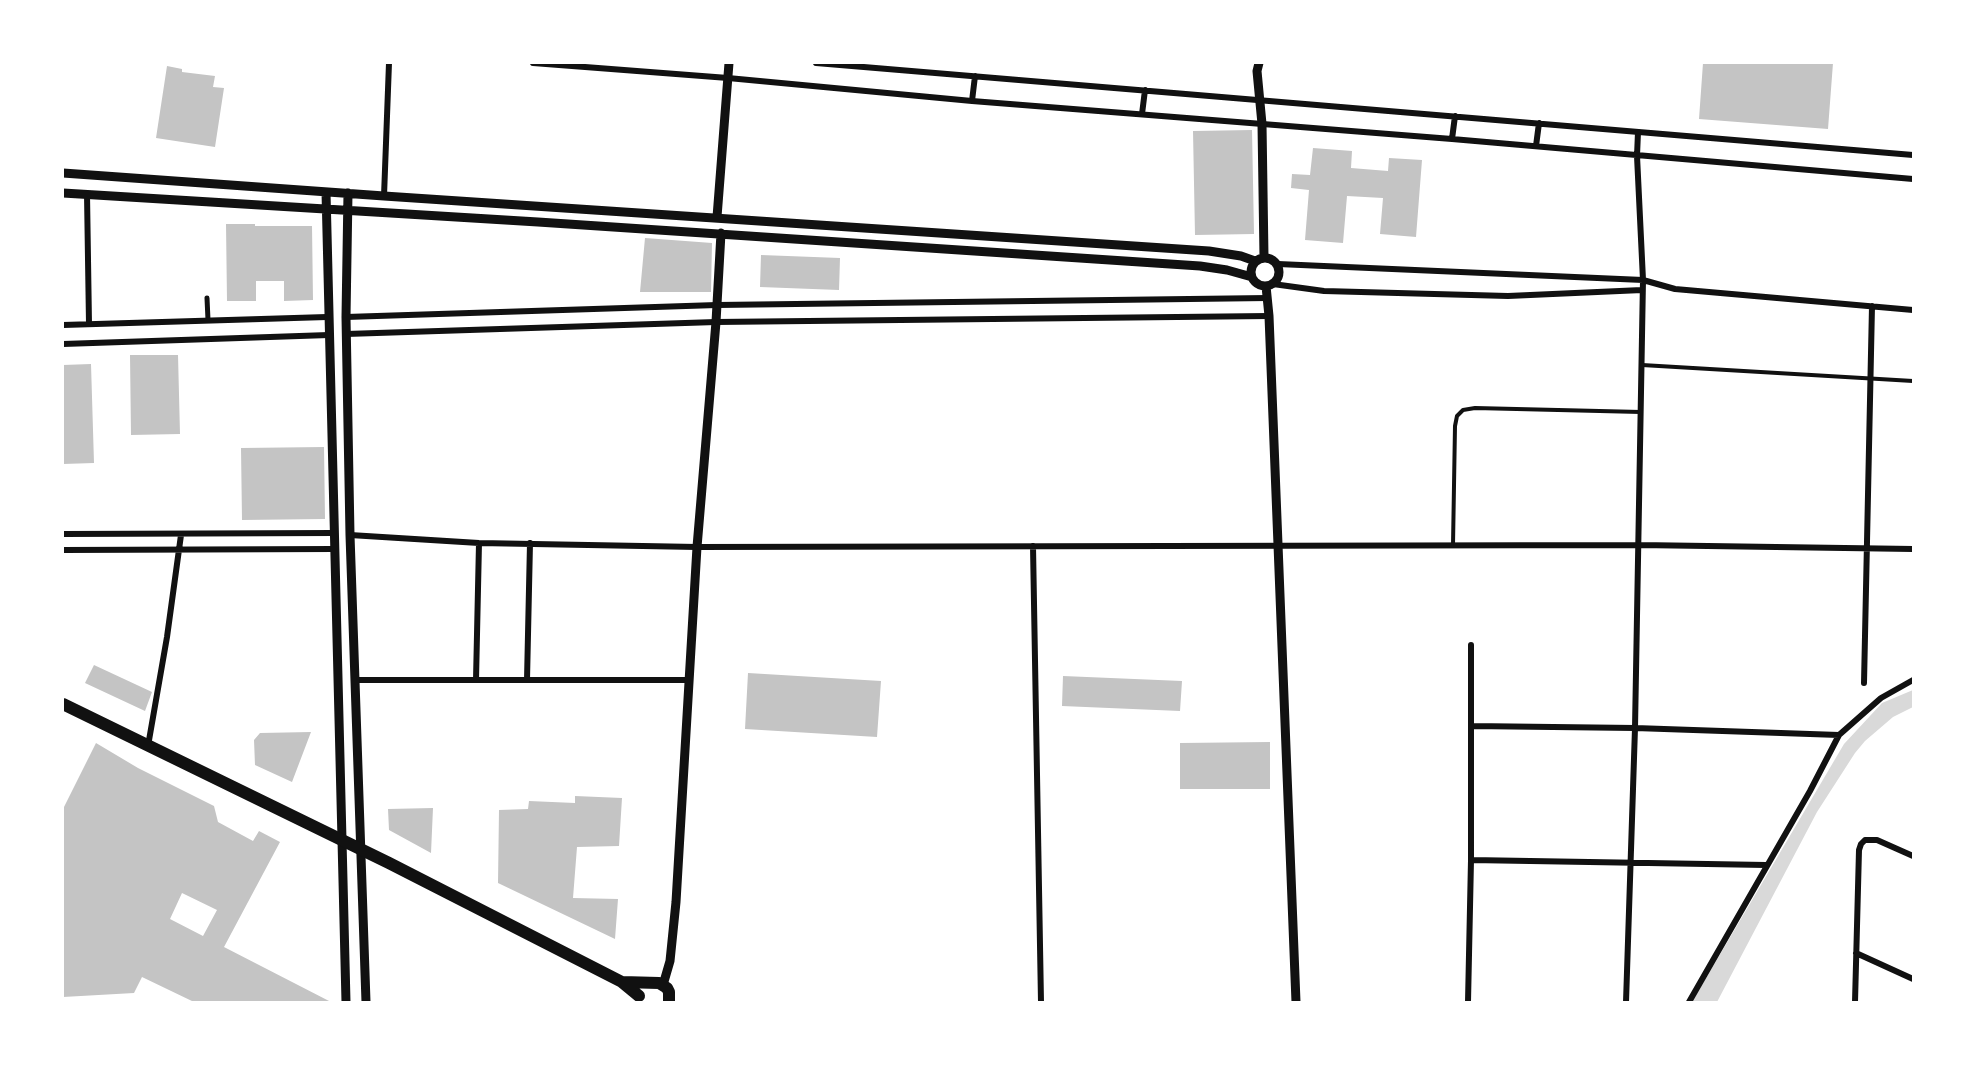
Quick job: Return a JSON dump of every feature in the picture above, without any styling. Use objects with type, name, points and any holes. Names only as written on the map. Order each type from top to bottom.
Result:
[{"type":"main road","points":[[63,704],[389,863],[622,982],[639,999],[643,988],[650,983]]},
{"type":"main road","points":[[622,982],[659,983],[669,992],[671,1002]]},
{"type":"street","points":[[384,196],[389,63]]},
{"type":"street","points":[[533,63],[1913,179]]},
{"type":"street","points":[[708,232],[706,226],[713,218],[729,63]]},
{"type":"street","points":[[816,63],[1913,155]]},
{"type":"street","points":[[1257,66],[1262,124],[1260,259],[1251,269],[1252,277],[1257,284],[1324,291],[1508,296],[1642,290]]},
{"type":"street","points":[[972,101],[975,76]]},
{"type":"street","points":[[1142,114],[1145,90]]},
{"type":"street","points":[[1452,139],[1455,116]]},
{"type":"street","points":[[1536,146],[1539,123]]},
{"type":"street","points":[[1626,1002],[1635,728],[1642,365],[1643,280],[1637,156],[1638,132]]},
{"type":"street","points":[[63,173],[1209,251],[1274,260],[1278,264],[1280,274],[1270,285],[1268,298],[1296,1002]]},
{"type":"street","points":[[326,192],[327,317],[346,998],[366,998],[350,535],[346,334],[348,194]]},
{"type":"street","points":[[63,193],[348,209],[1073,257],[1200,266],[1252,277]]},
{"type":"street","points":[[87,194],[89,324]]},
{"type":"street","points":[[538,206],[538,222]]},
{"type":"street","points":[[746,235],[749,229],[747,220]]},
{"type":"street","points":[[833,241],[834,226]]},
{"type":"street","points":[[663,985],[672,944],[697,547],[721,233]]},
{"type":"street","points":[[954,249],[956,234]]},
{"type":"street","points":[[1073,257],[1074,242]]},
{"type":"street","points":[[1278,264],[1643,280],[1676,289],[1913,310]]},
{"type":"street","points":[[207,298],[208,320]]},
{"type":"street","points":[[346,317],[717,305],[1268,298]]},
{"type":"street","points":[[1864,683],[1872,306]]},
{"type":"street","points":[[346,334],[716,322],[1269,316]]},
{"type":"street","points":[[63,324],[327,317]]},
{"type":"street","points":[[63,344],[328,335]]},
{"type":"street","points":[[63,534],[334,533]]},
{"type":"street","points":[[148,746],[181,535]]},
{"type":"street","points":[[350,535],[479,543],[697,547],[1639,545],[1913,549]]},
{"type":"street","points":[[476,680],[479,543]]},
{"type":"street","points":[[527,680],[531,543]]},
{"type":"street","points":[[1033,546],[1041,1002]]},
{"type":"street","points":[[63,550],[334,549]]},
{"type":"street","points":[[1468,1002],[1472,645]]},
{"type":"street","points":[[355,680],[689,680]]},
{"type":"street","points":[[1689,1002],[1839,735],[1881,698],[1913,680]]},
{"type":"street","points":[[1471,726],[1635,728],[1839,735]]},
{"type":"street","points":[[1855,1002],[1859,850],[1865,840],[1870,839],[1884,842],[1913,856]]},
{"type":"street","points":[[1471,860],[1766,865]]},
{"type":"street","points":[[1856,953],[1913,979]]},
{"type":"lane","points":[[1642,365],[1913,381]]},
{"type":"lane","points":[[1453,546],[1455,426],[1457,416],[1463,410],[1475,408],[1641,412]]},
{"type":"shaded area","points":[[1913,690],[1913,707],[1893,717],[1865,741],[1817,812],[1717,1002],[1692,1002],[1844,744],[1882,703]]},
{"type":"building","points":[[1703,63],[1833,63],[1828,129],[1699,119]]},
{"type":"building","points":[[167,66],[182,69],[182,72],[215,76],[213,87],[224,88],[215,147],[156,138]]},
{"type":"building","points":[[1252,130],[1254,234],[1195,235],[1193,131]]},
{"type":"building","points":[[1313,148],[1352,151],[1351,168],[1388,171],[1389,158],[1422,160],[1416,237],[1380,234],[1383,198],[1347,196],[1343,243],[1305,240],[1309,190],[1291,188],[1292,174],[1310,175]]},
{"type":"building","points":[[226,224],[312,226],[313,300],[284,301],[284,281],[256,281],[256,301],[227,301]]},
{"type":"building","points":[[645,238],[712,243],[711,292],[640,292]]},
{"type":"building","points":[[761,255],[840,258],[839,290],[760,287]]},
{"type":"building","points":[[130,355],[178,355],[180,434],[131,435]]},
{"type":"building","points":[[91,364],[94,463],[63,464],[63,365]]},
{"type":"building","points":[[324,447],[325,519],[242,520],[241,448]]},
{"type":"building","points":[[94,665],[152,692],[145,711],[85,683]]},
{"type":"building","points":[[748,673],[881,681],[877,737],[745,729]]},
{"type":"building","points":[[1063,676],[1182,681],[1180,711],[1062,706]]},
{"type":"building","points":[[311,732],[292,782],[255,765],[254,740],[260,733]]},
{"type":"building","points":[[1270,742],[1270,789],[1180,789],[1180,743]]},
{"type":"building","points":[[96,743],[138,768],[214,806],[218,822],[253,841],[259,831],[280,842],[224,947],[331,1002],[194,1002],[142,977],[134,993],[63,997],[63,809]],"holes":[[[182,893],[217,910],[203,936],[170,919]]]},
{"type":"building","points":[[575,796],[622,798],[619,846],[577,847],[573,898],[618,899],[615,939],[498,883],[499,810],[528,809],[529,801],[575,803]]},
{"type":"building","points":[[433,808],[431,853],[389,830],[388,809]]}]
